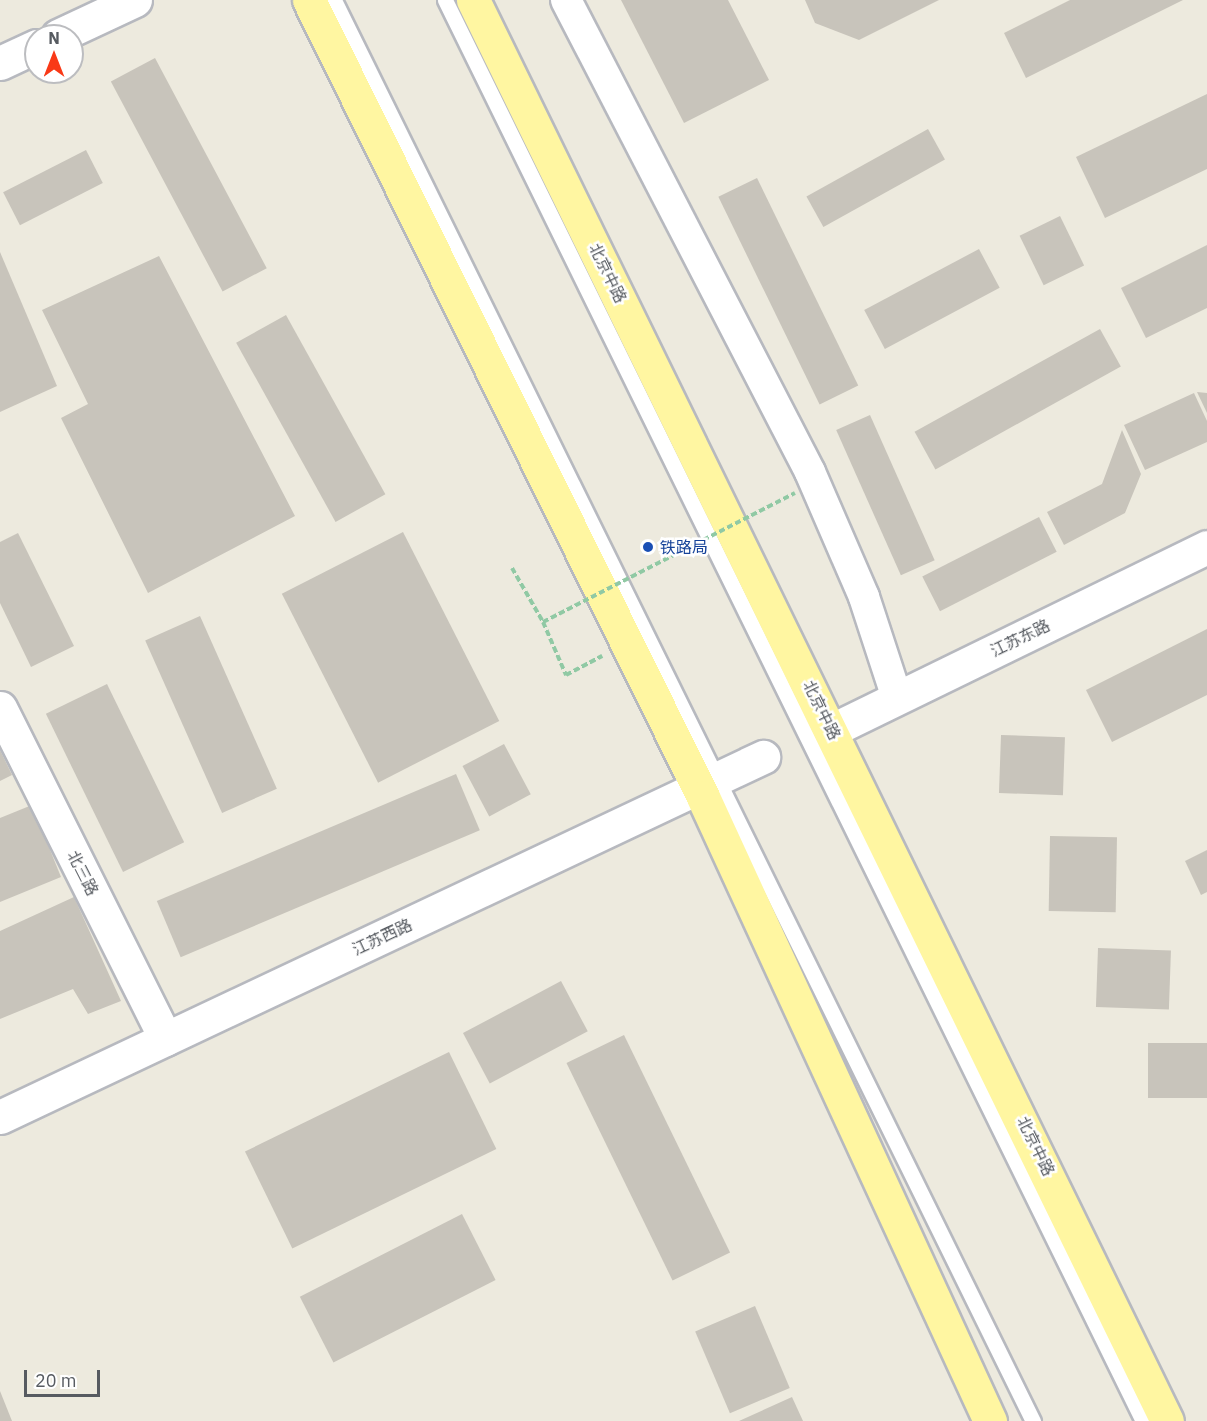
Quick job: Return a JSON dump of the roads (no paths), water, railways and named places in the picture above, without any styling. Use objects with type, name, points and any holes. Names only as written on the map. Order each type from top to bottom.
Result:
[{"type":"main road","points":[[309,0],[627,643],[708,784],[990,1421]]},
{"type":"main road","name":"北京中路","points":[[473,0],[832,730],[1167,1421]]},
{"type":"street","points":[[84,24],[135,0]]},
{"type":"street","points":[[566,0],[810,472],[864,597],[897,698]]},
{"type":"street","points":[[0,63],[24,52]]},
{"type":"street","name":"江苏东路","points":[[832,730],[1207,547]]},
{"type":"street","name":"北三路","points":[[0,708],[166,1039]]},
{"type":"street","name":"江苏西路","points":[[0,1117],[764,758]]},
{"type":"lane","points":[[334,0],[708,784],[1033,1421]]},
{"type":"lane","points":[[446,0],[1143,1421]]},
{"type":"place","name":"铁路局","points":[[648,547]]}]
